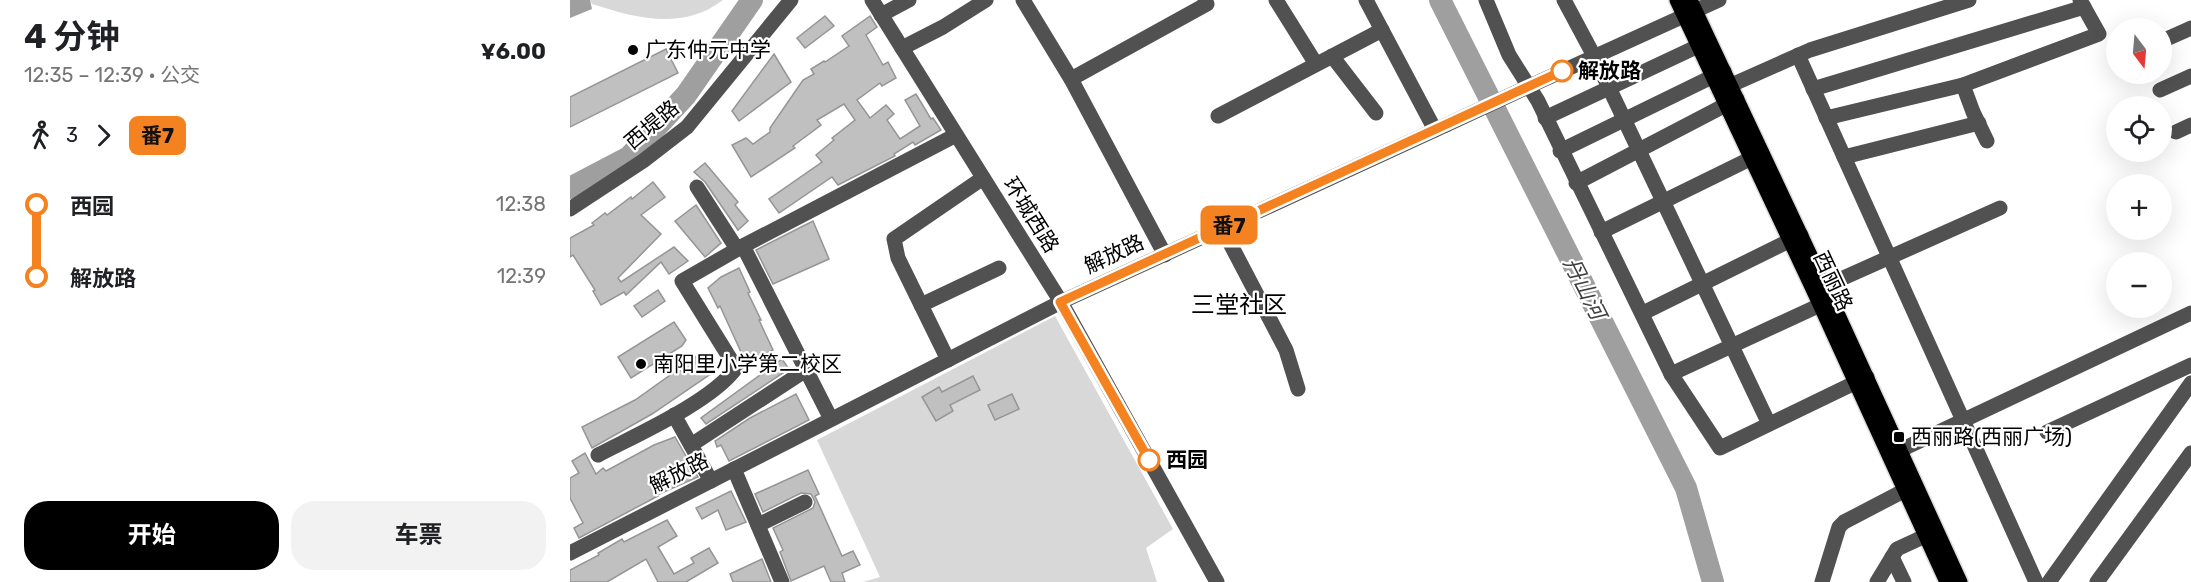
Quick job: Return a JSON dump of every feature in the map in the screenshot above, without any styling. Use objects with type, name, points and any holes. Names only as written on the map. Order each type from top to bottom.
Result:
[{"type":"main road","name":"西丽路","points":[[1677,0],[1690,8],[1718,74],[1823,295],[1910,488],[1931,532],[1960,582]]},
{"type":"main road","name":"西丽路","points":[[1931,532],[1947,582]]},
{"type":"street","name":"西堤路","points":[[570,210],[643,161],[687,127],[791,0]]},
{"type":"street","name":"环城西路","points":[[872,0],[1060,302],[1217,582]]},
{"type":"street","points":[[882,15],[909,0]]},
{"type":"street","points":[[902,48],[943,27],[986,0]]},
{"type":"street","points":[[1023,0],[1071,79],[1165,255]]},
{"type":"street","points":[[1071,79],[1207,4],[1205,0]]},
{"type":"street","points":[[1366,0],[1440,127]]},
{"type":"street","points":[[1564,0],[1594,56],[1770,424]]},
{"type":"street","name":"解放路","points":[[570,553],[1060,302],[1532,85],[1690,8],[1719,0]]},
{"type":"street","points":[[1576,183],[1639,150],[1798,55],[1969,0]]},
{"type":"street","points":[[1279,1],[1316,64]]},
{"type":"street","points":[[1490,1],[1509,55],[1538,101],[1560,151],[1643,313],[1671,374],[1720,448],[1861,380]]},
{"type":"street","points":[[1813,89],[2082,4],[2099,34],[1963,85],[1826,118]]},
{"type":"street","points":[[2172,37],[2191,28]]},
{"type":"street","points":[[1218,116],[1382,30]]},
{"type":"street","points":[[1545,118],[1704,43]]},
{"type":"street","points":[[1798,55],[2036,582]]},
{"type":"street","points":[[1332,56],[1376,113]]},
{"type":"street","points":[[1560,151],[1718,74]]},
{"type":"street","points":[[2160,90],[2191,76]]},
{"type":"street","points":[[1963,85],[1987,141]]},
{"type":"street","points":[[1844,157],[1978,123]]},
{"type":"street","points":[[2176,132],[2191,125]]},
{"type":"street","points":[[598,455],[674,415],[727,380],[736,368],[682,281],[740,248],[956,135]]},
{"type":"street","points":[[1601,232],[1757,155]]},
{"type":"street","points":[[948,360],[898,258],[894,239],[983,178]]},
{"type":"street","points":[[697,187],[740,248],[831,419]]},
{"type":"street","points":[[1671,374],[1732,346],[1889,257],[2000,208]]},
{"type":"street","points":[[1222,228],[1286,350],[1298,389]]},
{"type":"street","points":[[1643,313],[1796,237]]},
{"type":"street","points":[[921,305],[999,268]]},
{"type":"street","points":[[1895,453],[2191,313]]},
{"type":"street","points":[[2047,432],[2191,365]]},
{"type":"street","points":[[691,446],[806,370]]},
{"type":"street","points":[[2049,582],[2191,383]]},
{"type":"street","points":[[674,415],[711,481]]},
{"type":"street","points":[[2097,582],[2191,453]]},
{"type":"street","points":[[734,469],[782,582]]},
{"type":"street","points":[[1822,582],[1839,527],[1844,522],[1910,488]]},
{"type":"street","points":[[758,525],[805,502]]},
{"type":"street","points":[[1877,582],[1898,549],[1931,532]]},
{"type":"street","points":[[1892,557],[1904,582]]},
{"type":"shaded area","points":[[570,0],[590,0],[592,9],[570,18]]},
{"type":"shaded area","points":[[590,0],[723,0],[691,16],[659,19],[625,14],[592,4]]},
{"type":"shaded area","name":"西园","points":[[1055,316],[1173,529],[1146,548],[1157,582],[863,582],[880,577],[817,440]]},
{"type":"building","points":[[825,16],[834,26],[805,48],[797,38]]},
{"type":"building","points":[[870,16],[877,27],[866,35],[883,65],[888,62],[896,78],[882,86],[880,83],[857,100],[870,118],[886,105],[894,114],[887,120],[900,139],[920,126],[905,100],[916,94],[931,119],[933,118],[941,130],[915,145],[913,142],[894,154],[895,156],[838,185],[832,177],[779,213],[769,199],[822,162],[816,155],[834,140],[832,138],[855,120],[844,104],[817,120],[821,125],[793,146],[795,148],[751,177],[732,145],[746,138],[753,144],[770,132],[770,128],[803,80],[814,74],[811,69],[849,46],[842,36]]},
{"type":"building","points":[[666,49],[678,73],[570,127],[570,97]]},
{"type":"building","points":[[774,54],[791,82],[739,121],[732,111]]},
{"type":"building","points":[[705,163],[738,202],[735,205],[748,221],[738,230],[705,182],[694,172]]},
{"type":"building","points":[[653,182],[665,197],[641,215],[661,234],[618,278],[621,282],[674,247],[688,261],[669,274],[661,262],[626,295],[624,292],[601,305],[593,291],[595,290],[573,255],[570,257],[570,238],[594,225],[592,223],[605,213],[607,215],[631,197],[632,199]]},
{"type":"building","points":[[696,205],[721,243],[705,257],[675,221]]},
{"type":"building","points":[[813,221],[829,259],[773,284],[756,250]]},
{"type":"building","points":[[739,268],[773,350],[746,363],[720,306],[718,308],[708,288],[721,277]]},
{"type":"building","points":[[658,290],[665,301],[642,317],[634,306]]},
{"type":"building","points":[[674,322],[686,340],[682,346],[631,378],[618,357]]},
{"type":"building","points":[[697,356],[712,373],[652,414],[592,448],[582,427],[635,400]]},
{"type":"building","points":[[782,359],[789,369],[706,424],[701,418]]},
{"type":"building","points":[[973,376],[980,390],[950,405],[953,411],[936,421],[922,397],[939,387],[942,392]]},
{"type":"building","points":[[796,394],[809,420],[729,461],[721,445],[717,447],[715,441],[750,418]]},
{"type":"building","points":[[1012,394],[1019,409],[995,420],[988,405]]},
{"type":"building","points":[[675,437],[698,477],[657,495],[579,538],[574,528],[583,523],[570,498],[570,478],[579,473],[572,461],[585,453],[596,474],[603,468],[606,471],[654,445]]},
{"type":"building","points":[[808,470],[819,494],[815,496],[842,556],[853,551],[860,565],[842,573],[845,582],[831,582],[824,566],[791,581],[780,552],[783,550],[773,528],[813,508],[815,502],[811,494],[801,493],[763,512],[755,494]]},
{"type":"building","points":[[731,491],[746,522],[726,530],[718,510],[702,519],[696,508]]},
{"type":"building","points":[[667,520],[677,536],[658,547],[674,574],[694,563],[691,558],[709,548],[718,563],[686,582],[658,582],[646,559],[607,582],[570,582],[570,570],[599,555],[598,553],[622,539],[624,542]]},
{"type":"building","points":[[762,559],[771,582],[733,582],[730,574]]},
{"type":"waterway","points":[[570,188],[629,157],[686,95],[752,0]]},
{"type":"waterway","name":"丹山河","points":[[1440,0],[1686,488],[1713,582]]},
{"type":"bus line","name":"番7","points":[[1149,460],[1060,302],[1562,71]]},
{"type":"place","name":"广东仲元中学","points":[[633,50]]},
{"type":"place","name":"解放路","points":[[1562,71]]},
{"type":"place","name":"南阳里小学第二校区","points":[[641,364]]},
{"type":"place","name":"西丽路(西丽广场)","points":[[1899,437]]},
{"type":"place","name":"西园","points":[[1149,460]]},
{"type":"district","name":"三堂社区","points":[[1239,305]]}]
